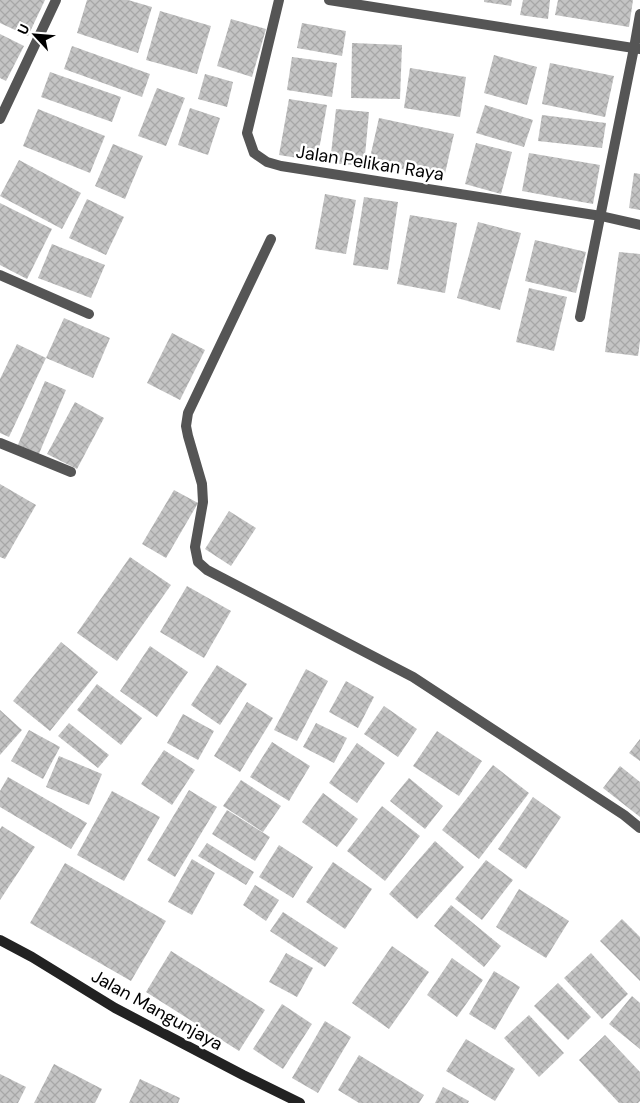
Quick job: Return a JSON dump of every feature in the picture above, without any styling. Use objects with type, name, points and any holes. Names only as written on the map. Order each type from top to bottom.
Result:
[{"type":"main road","name":"Jalan Mangunjaya","points":[[0,940],[32,957],[115,1008],[300,1103]]},
{"type":"street","points":[[1,111],[56,0]]},
{"type":"street","name":"Jalan Pelikan Raya","points":[[279,0],[247,133],[254,153],[267,162],[280,166],[601,216],[640,225]]},
{"type":"street","points":[[329,0],[637,48]]},
{"type":"street","points":[[580,317],[637,48],[640,14]]},
{"type":"street","points":[[271,239],[188,413],[186,426],[202,484],[203,502],[195,547],[198,562],[207,570],[413,677],[624,815],[640,828]]},
{"type":"street","points":[[0,275],[89,314]]},
{"type":"street","points":[[0,443],[71,472]]},
{"type":"building","points":[[0,0],[45,0],[28,36],[0,23]]},
{"type":"building","points":[[87,0],[128,0],[152,7],[138,53],[77,33]]},
{"type":"building","points":[[484,0],[512,0],[511,6],[484,2]]},
{"type":"building","points":[[523,0],[550,0],[548,19],[520,15]]},
{"type":"building","points":[[558,0],[633,0],[629,27],[555,15]]},
{"type":"building","points":[[160,11],[211,26],[197,74],[146,60]]},
{"type":"building","points":[[231,19],[266,29],[252,77],[217,66]]},
{"type":"building","points":[[302,23],[346,31],[342,56],[297,48]]},
{"type":"building","points":[[0,34],[24,46],[6,81],[0,78]]},
{"type":"building","points":[[352,43],[402,45],[400,99],[351,98]]},
{"type":"building","points":[[72,46],[150,74],[142,97],[64,69]]},
{"type":"building","points":[[494,55],[537,67],[527,105],[484,93]]},
{"type":"building","points":[[292,57],[337,63],[332,97],[287,90]]},
{"type":"building","points":[[550,63],[614,76],[605,117],[542,104]]},
{"type":"building","points":[[410,68],[466,77],[460,117],[404,108]]},
{"type":"building","points":[[50,72],[121,97],[112,122],[41,97]]},
{"type":"building","points":[[205,74],[233,82],[227,107],[198,99]]},
{"type":"building","points":[[157,88],[185,98],[166,146],[138,136]]},
{"type":"building","points":[[289,99],[327,105],[317,161],[279,155]]},
{"type":"building","points":[[485,105],[533,120],[524,147],[476,133]]},
{"type":"building","points":[[190,108],[220,118],[208,155],[178,145]]},
{"type":"building","points":[[38,109],[105,136],[90,173],[23,146]]},
{"type":"building","points":[[336,109],[369,112],[364,166],[330,163]]},
{"type":"building","points":[[542,115],[606,123],[602,148],[538,141]]},
{"type":"building","points":[[379,118],[454,134],[444,178],[369,162]]},
{"type":"building","points":[[476,143],[512,152],[501,194],[465,184]]},
{"type":"building","points":[[113,144],[143,156],[125,199],[95,186]]},
{"type":"building","points":[[529,153],[600,165],[593,204],[522,191]]},
{"type":"building","points":[[19,160],[81,193],[62,229],[0,196]]},
{"type":"building","points":[[634,173],[640,174],[640,210],[629,208]]},
{"type":"building","points":[[325,194],[356,200],[346,254],[315,249]]},
{"type":"building","points":[[364,197],[398,202],[388,270],[353,265]]},
{"type":"building","points":[[87,199],[124,217],[106,255],[69,238]]},
{"type":"building","points":[[0,203],[52,229],[27,279],[0,265]]},
{"type":"building","points":[[410,215],[457,223],[445,293],[397,284]]},
{"type":"building","points":[[478,222],[521,233],[500,310],[457,298]]},
{"type":"building","points":[[535,240],[586,252],[576,293],[525,281]]},
{"type":"building","points":[[52,244],[105,265],[91,298],[38,278]]},
{"type":"building","points":[[619,252],[640,254],[640,341],[638,356],[605,352]]},
{"type":"building","points":[[529,288],[567,297],[554,351],[516,342]]},
{"type":"building","points":[[64,318],[110,338],[93,378],[46,358]]},
{"type":"building","points":[[172,333],[205,350],[180,400],[147,383]]},
{"type":"building","points":[[17,344],[46,358],[9,437],[0,433],[0,379]]},
{"type":"building","points":[[45,381],[66,390],[38,456],[17,447]]},
{"type":"building","points":[[75,402],[104,418],[77,469],[47,454]]},
{"type":"building","points":[[0,484],[36,505],[5,559],[0,557]]},
{"type":"building","points":[[174,490],[198,503],[166,558],[142,544]]},
{"type":"building","points":[[229,511],[256,528],[231,566],[205,549]]},
{"type":"building","points":[[130,557],[171,585],[117,661],[77,633]]},
{"type":"building","points":[[187,586],[231,611],[204,658],[160,632]]},
{"type":"building","points":[[61,642],[98,672],[50,731],[13,701]]},
{"type":"building","points":[[150,646],[188,672],[157,717],[120,691]]},
{"type":"building","points":[[217,665],[247,684],[220,725],[191,705]]},
{"type":"building","points":[[306,669],[328,681],[297,741],[274,730]]},
{"type":"building","points":[[346,681],[374,697],[358,728],[329,712]]},
{"type":"building","points":[[97,684],[142,718],[121,745],[77,710]]},
{"type":"building","points":[[247,702],[273,718],[240,772],[214,756]]},
{"type":"building","points":[[384,706],[417,729],[398,757],[364,734]]},
{"type":"building","points":[[0,710],[22,730],[0,755]]},
{"type":"building","points":[[183,714],[214,731],[198,760],[167,743]]},
{"type":"building","points":[[69,723],[109,755],[98,768],[58,736]]},
{"type":"building","points":[[316,723],[347,738],[334,763],[303,747]]},
{"type":"building","points":[[29,730],[60,747],[43,779],[11,761]]},
{"type":"building","points":[[437,731],[482,761],[459,796],[413,766]]},
{"type":"building","points":[[640,739],[640,761],[629,753]]},
{"type":"building","points":[[272,742],[310,766],[289,801],[250,777]]},
{"type":"building","points":[[357,743],[385,763],[357,803],[329,783]]},
{"type":"building","points":[[164,750],[195,770],[172,805],[141,784]]},
{"type":"building","points":[[59,756],[102,774],[89,805],[46,787]]},
{"type":"building","points":[[493,765],[529,793],[479,859],[442,830]]},
{"type":"building","points":[[620,766],[640,782],[640,817],[603,788]]},
{"type":"building","points":[[8,777],[87,823],[71,849],[0,807],[0,791]]},
{"type":"building","points":[[409,778],[443,806],[425,829],[390,801]]},
{"type":"building","points":[[241,780],[281,806],[263,832],[223,806]]},
{"type":"building","points":[[189,790],[217,807],[175,877],[147,860]]},
{"type":"building","points":[[112,791],[160,817],[124,881],[77,855]]},
{"type":"building","points":[[323,793],[358,819],[337,847],[302,822]]},
{"type":"building","points":[[533,797],[561,817],[526,869],[498,849]]},
{"type":"building","points":[[382,806],[420,836],[385,881],[347,851]]},
{"type":"building","points":[[227,810],[270,837],[255,861],[212,834]]},
{"type":"building","points":[[2,826],[35,847],[0,900],[0,829]]},
{"type":"building","points":[[435,841],[464,867],[417,919],[389,894]]},
{"type":"building","points":[[207,843],[254,872],[246,885],[198,856]]},
{"type":"building","points":[[279,845],[313,867],[293,898],[259,877]]},
{"type":"building","points":[[192,859],[215,873],[192,915],[168,902]]},
{"type":"building","points":[[486,860],[513,880],[482,920],[455,899]]},
{"type":"building","points":[[333,862],[372,889],[345,929],[306,902]]},
{"type":"building","points":[[65,863],[166,921],[131,981],[30,923]]},
{"type":"building","points":[[255,885],[279,900],[266,921],[243,905]]},
{"type":"building","points":[[519,889],[569,921],[546,958],[496,927]]},
{"type":"building","points":[[451,905],[501,946],[484,967],[434,926]]},
{"type":"building","points":[[283,912],[338,948],[325,967],[270,931]]},
{"type":"building","points":[[622,919],[640,937],[640,981],[600,941]]},
{"type":"building","points":[[392,946],[429,972],[389,1029],[352,1003]]},
{"type":"building","points":[[171,951],[265,1010],[239,1051],[146,992]]},
{"type":"building","points":[[286,953],[313,968],[297,997],[269,982]]},
{"type":"building","points":[[591,953],[628,994],[602,1019],[564,978]]},
{"type":"building","points":[[452,958],[483,980],[457,1017],[427,995]]},
{"type":"building","points":[[494,971],[520,987],[495,1030],[469,1014]]},
{"type":"building","points":[[558,983],[591,1017],[568,1040],[534,1006]]},
{"type":"building","points":[[632,996],[640,1003],[640,1049],[609,1024]]},
{"type":"building","points":[[282,1004],[312,1024],[283,1069],[253,1049]]},
{"type":"building","points":[[529,1015],[564,1053],[539,1077],[504,1038]]},
{"type":"building","points":[[325,1021],[351,1037],[318,1093],[292,1078]]},
{"type":"building","points":[[605,1035],[640,1072],[640,1101],[638,1103],[619,1103],[579,1060]]},
{"type":"building","points":[[466,1039],[515,1069],[495,1101],[446,1071]]},
{"type":"building","points":[[359,1055],[424,1095],[419,1103],[359,1103],[338,1090]]},
{"type":"building","points":[[54,1064],[102,1089],[95,1103],[34,1103]]},
{"type":"building","points":[[0,1074],[26,1087],[18,1103],[0,1103]]},
{"type":"building","points":[[140,1079],[180,1098],[178,1103],[129,1103]]},
{"type":"building","points":[[443,1087],[469,1101],[468,1103],[435,1103]]}]
